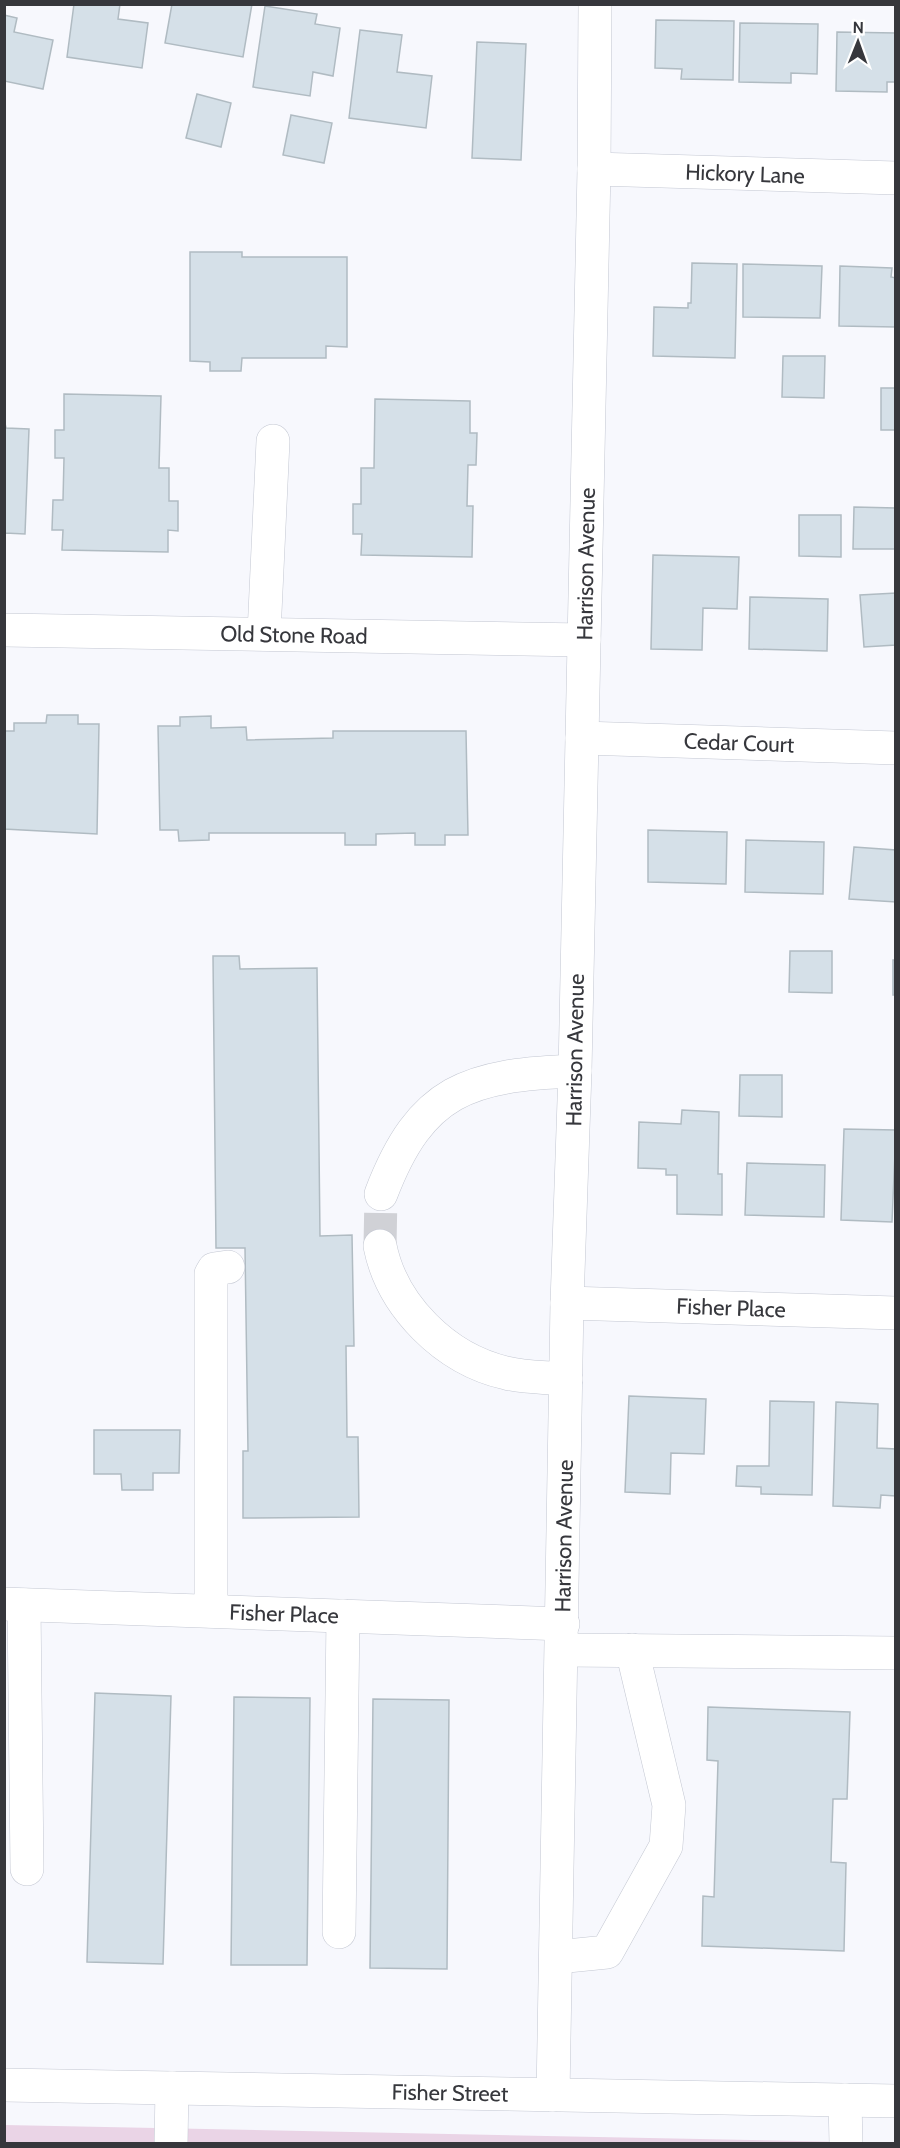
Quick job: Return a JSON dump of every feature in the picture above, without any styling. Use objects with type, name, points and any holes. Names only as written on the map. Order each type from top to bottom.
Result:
[{"type":"street","name":"Harrison Avenue","points":[[553,2095],[563,1637],[567,1304],[575,1071],[594,169],[595,4]]},
{"type":"street","name":"Hickory Lane","points":[[594,169],[896,178]]},
{"type":"street","points":[[264,634],[273,441]]},
{"type":"street","name":"Old Stone Road","points":[[4,630],[584,640]]},
{"type":"street","name":"Cedar Court","points":[[582,738],[896,748]]},
{"type":"street","points":[[381,1194],[407,1137],[430,1111],[459,1092],[489,1080],[517,1073],[575,1071]]},
{"type":"street","points":[[380,1246],[385,1270],[402,1300],[433,1334],[461,1355],[506,1373],[566,1379]]},
{"type":"street","points":[[212,1611],[211,1274],[214,1269],[228,1267]]},
{"type":"street","name":"Fisher Place","points":[[567,1304],[896,1313]]},
{"type":"street","points":[[14,1605],[27,1869]]},
{"type":"street","name":"Fisher Place","points":[[14,1605],[343,1616],[563,1637],[632,1650],[896,1653]]},
{"type":"street","points":[[339,1932],[343,1616]]},
{"type":"street","points":[[557,1957],[607,1952],[666,1846],[669,1805],[632,1650]]},
{"type":"street","name":"Fisher Street","points":[[4,2085],[896,2101]]},
{"type":"street","points":[[171,2144],[172,2088]]},
{"type":"street","points":[[845,2100],[846,2144]]},
{"type":"shaded area","points":[[5,2125],[896,2143],[5,2144]]},
{"type":"building","points":[[74,4],[120,4],[118,19],[148,23],[142,68],[67,57]]},
{"type":"building","points":[[172,4],[252,4],[243,57],[165,43]]},
{"type":"building","points":[[265,6],[317,14],[315,24],[340,28],[333,76],[313,72],[310,96],[253,87]]},
{"type":"building","points":[[4,15],[17,18],[14,32],[53,40],[43,89],[4,81]]},
{"type":"building","points":[[656,20],[734,21],[733,80],[681,79],[682,69],[655,68]]},
{"type":"building","points":[[740,23],[818,24],[817,74],[791,73],[791,83],[739,82]]},
{"type":"building","points":[[360,30],[402,35],[397,72],[432,76],[426,128],[349,118]]},
{"type":"building","points":[[837,32],[896,33],[896,82],[887,82],[887,92],[836,91]]},
{"type":"building","points":[[477,42],[526,44],[521,160],[472,158]]},
{"type":"building","points":[[197,94],[231,103],[221,147],[186,138]]},
{"type":"building","points":[[291,115],[332,123],[324,163],[283,155]]},
{"type":"building","points":[[190,252],[242,252],[242,257],[347,257],[347,347],[326,346],[326,358],[242,358],[241,371],[210,371],[210,362],[190,361]]},
{"type":"building","points":[[692,263],[737,264],[735,358],[653,356],[654,307],[688,308],[688,303],[691,303]]},
{"type":"building","points":[[743,264],[822,266],[820,318],[743,317]]},
{"type":"building","points":[[840,266],[892,268],[891,277],[896,278],[896,327],[839,326]]},
{"type":"building","points":[[783,356],[825,356],[824,398],[782,397]]},
{"type":"building","points":[[881,388],[896,388],[896,430],[881,430]]},
{"type":"building","points":[[64,394],[161,396],[159,468],[169,468],[169,501],[178,501],[178,531],[168,530],[168,552],[62,550],[63,530],[52,530],[53,500],[63,500],[64,458],[55,458],[55,430],[64,430]]},
{"type":"building","points":[[375,399],[470,401],[470,433],[477,433],[476,465],[468,465],[467,506],[473,506],[472,557],[361,555],[362,534],[353,534],[353,504],[361,504],[361,468],[374,468]]},
{"type":"building","points":[[4,419],[6,428],[29,429],[25,534],[5,533],[5,544]]},
{"type":"building","points":[[854,507],[896,508],[895,549],[853,549]]},
{"type":"building","points":[[799,515],[841,515],[841,557],[799,556]]},
{"type":"building","points":[[653,555],[739,557],[737,609],[703,608],[702,650],[651,649]]},
{"type":"building","points":[[896,593],[896,645],[864,647],[860,595]]},
{"type":"building","points":[[750,597],[828,599],[827,651],[749,649]]},
{"type":"building","points":[[47,715],[78,715],[78,724],[99,724],[97,834],[4,829],[4,731],[14,731],[14,723],[46,723]]},
{"type":"building","points":[[211,716],[211,728],[246,727],[247,740],[333,738],[333,731],[466,731],[468,835],[445,835],[445,845],[415,845],[415,833],[376,834],[376,845],[345,845],[345,833],[209,833],[209,840],[179,841],[178,830],[160,830],[158,726],[180,726],[180,717]]},
{"type":"building","points":[[648,830],[727,832],[726,884],[648,882]]},
{"type":"building","points":[[746,840],[824,842],[823,894],[745,892]]},
{"type":"building","points":[[854,847],[896,850],[896,902],[849,899]]},
{"type":"building","points":[[790,951],[832,951],[832,993],[789,992]]},
{"type":"building","points":[[213,956],[239,956],[240,969],[317,968],[320,1236],[352,1235],[354,1346],[346,1346],[347,1437],[358,1437],[359,1517],[243,1518],[243,1451],[248,1451],[245,1248],[216,1248]]},
{"type":"building","points":[[893,960],[896,960],[896,995],[893,995]]},
{"type":"building","points":[[740,1075],[782,1075],[782,1117],[739,1116]]},
{"type":"building","points":[[682,1110],[719,1112],[718,1174],[722,1174],[722,1215],[677,1214],[677,1175],[666,1175],[666,1169],[638,1168],[639,1122],[681,1124]]},
{"type":"building","points":[[844,1129],[896,1130],[892,1222],[841,1220]]},
{"type":"building","points":[[747,1163],[825,1165],[824,1217],[745,1215]]},
{"type":"building","points":[[629,1396],[706,1399],[704,1454],[671,1453],[670,1494],[625,1492]]},
{"type":"building","points":[[770,1401],[814,1402],[812,1495],[761,1494],[761,1487],[736,1486],[737,1466],[769,1466]]},
{"type":"building","points":[[836,1402],[878,1404],[877,1448],[896,1449],[896,1496],[881,1495],[880,1508],[833,1506]]},
{"type":"building","points":[[94,1430],[180,1430],[179,1473],[153,1473],[153,1490],[122,1490],[121,1474],[94,1474]]},
{"type":"building","points":[[95,1693],[171,1696],[163,1964],[87,1962]]},
{"type":"building","points":[[234,1697],[310,1698],[307,1965],[231,1965]]},
{"type":"building","points":[[373,1699],[449,1700],[447,1969],[370,1968]]},
{"type":"building","points":[[708,1707],[850,1712],[847,1799],[833,1799],[831,1862],[846,1863],[844,1951],[702,1946],[703,1896],[714,1897],[718,1761],[707,1760]]},
{"type":"tunnel","points":[[380,1246],[381,1194]]}]
